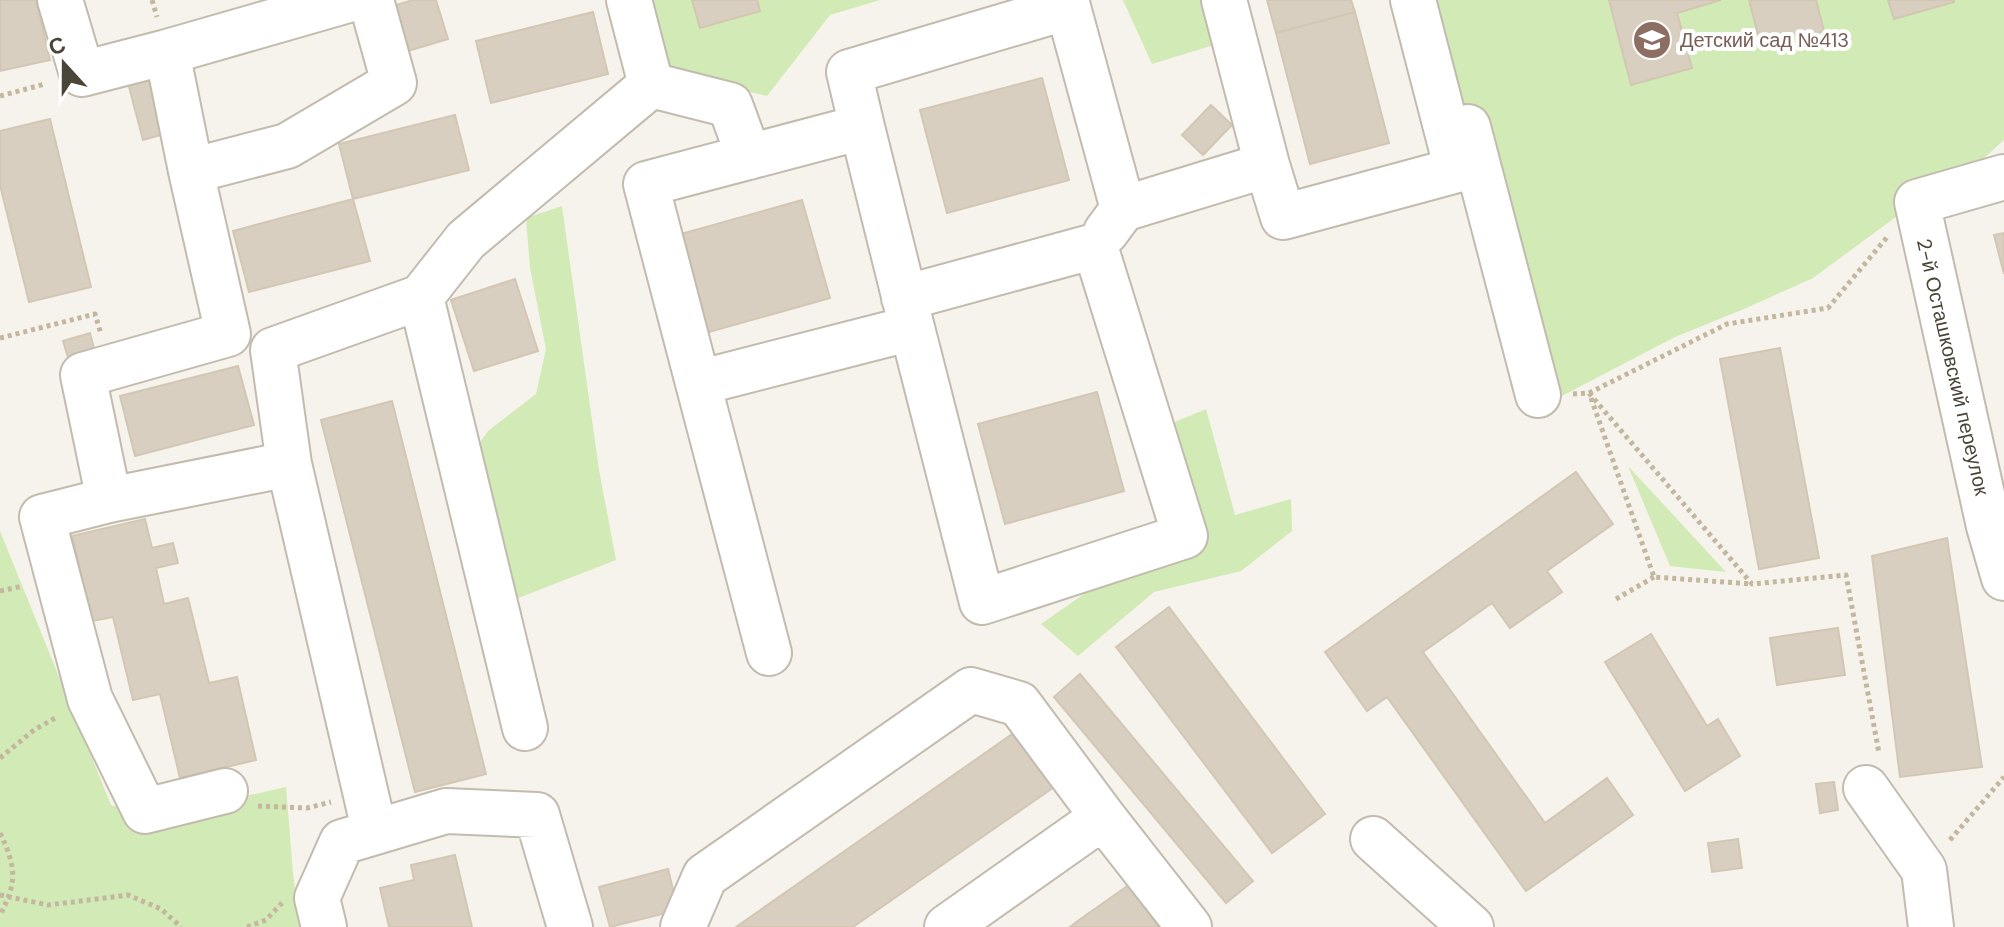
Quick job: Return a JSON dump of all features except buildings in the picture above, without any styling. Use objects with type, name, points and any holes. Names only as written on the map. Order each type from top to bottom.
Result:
[{"type":"street","points":[[60,0],[82,74],[348,0]]},
{"type":"street","points":[[191,171],[287,146],[394,83],[371,0]]},
{"type":"street","points":[[629,0],[651,85]]},
{"type":"street","points":[[1224,0],[1283,217],[1457,170]]},
{"type":"street","points":[[1413,0],[1457,170],[1531,400],[1435,0]]},
{"type":"street","points":[[1095,246],[1185,536],[982,602],[849,72],[1067,4],[1123,209]]},
{"type":"street","points":[[167,52],[228,334]]},
{"type":"street","points":[[651,85],[730,105],[749,157]]},
{"type":"street","points":[[109,500],[83,375],[228,334],[273,350],[421,297],[466,240],[651,85]]},
{"type":"street","points":[[769,653],[646,184],[862,127]]},
{"type":"street","points":[[698,383],[1095,246],[1123,209],[1267,165]]},
{"type":"street","points":[[1917,202],[2004,177]]},
{"type":"street","name":"2-й Осташковский переулок","points":[[1917,202],[1989,526],[2004,578]]},
{"type":"street","points":[[421,297],[525,728]]},
{"type":"street","points":[[273,350],[289,464],[368,803]]},
{"type":"street","points":[[214,794],[145,811],[90,699],[42,517],[109,500],[289,464]]},
{"type":"street","points":[[683,927],[705,876],[971,690],[1019,704],[1189,927]]},
{"type":"street","points":[[1874,778],[1924,870],[1931,927]]},
{"type":"street","points":[[324,927],[317,898],[342,842],[446,811],[537,815],[570,927]]},
{"type":"street","points":[[947,927],[1103,817]]},
{"type":"street","points":[[1373,839],[1471,927]]},
{"type":"path","points":[[0,96],[82,74]]},
{"type":"path","points":[[1589,393],[1727,324],[1828,308],[1917,202]]},
{"type":"path","points":[[0,338],[95,314],[111,367]]},
{"type":"path","points":[[1589,393],[1654,577]]},
{"type":"path","points":[[1589,393],[1752,584]]},
{"type":"path","points":[[1616,599],[1654,577],[1752,584],[1846,575],[1874,778]]},
{"type":"path","points":[[0,758],[34,730],[90,699]]},
{"type":"path","points":[[1924,870],[2004,777]]},
{"type":"path","points":[[214,794],[253,806],[307,808],[368,803]]},
{"type":"path","points":[[0,833],[11,856],[15,874],[9,898],[0,915]]},
{"type":"path","points":[[0,895],[48,905],[128,895],[161,909],[181,927]]},
{"type":"green space","points":[[643,0],[880,0],[830,15],[767,96],[660,71]]},
{"type":"green space","points":[[1123,0],[1204,0],[1217,44],[1152,64]]},
{"type":"green space","points":[[1424,0],[2004,0],[2004,140],[1974,167],[1938,186],[1813,278],[1675,337],[1558,398]]},
{"type":"green space","points":[[562,206],[599,470],[616,560],[508,602],[456,477],[488,431],[536,394],[546,349],[530,268],[526,218]]},
{"type":"green space","points":[[1206,409],[1235,515],[1291,499],[1292,531],[1241,571],[1154,592],[1078,656],[1041,624],[1197,515],[1170,424]]},
{"type":"green space","points":[[1628,466],[1726,572],[1670,566]]},
{"type":"green space","points":[[0,531],[111,805],[153,817],[286,787],[300,927],[0,927]]},
{"type":"place","name":"Детский сад №413","points":[[1652,40]]}]
